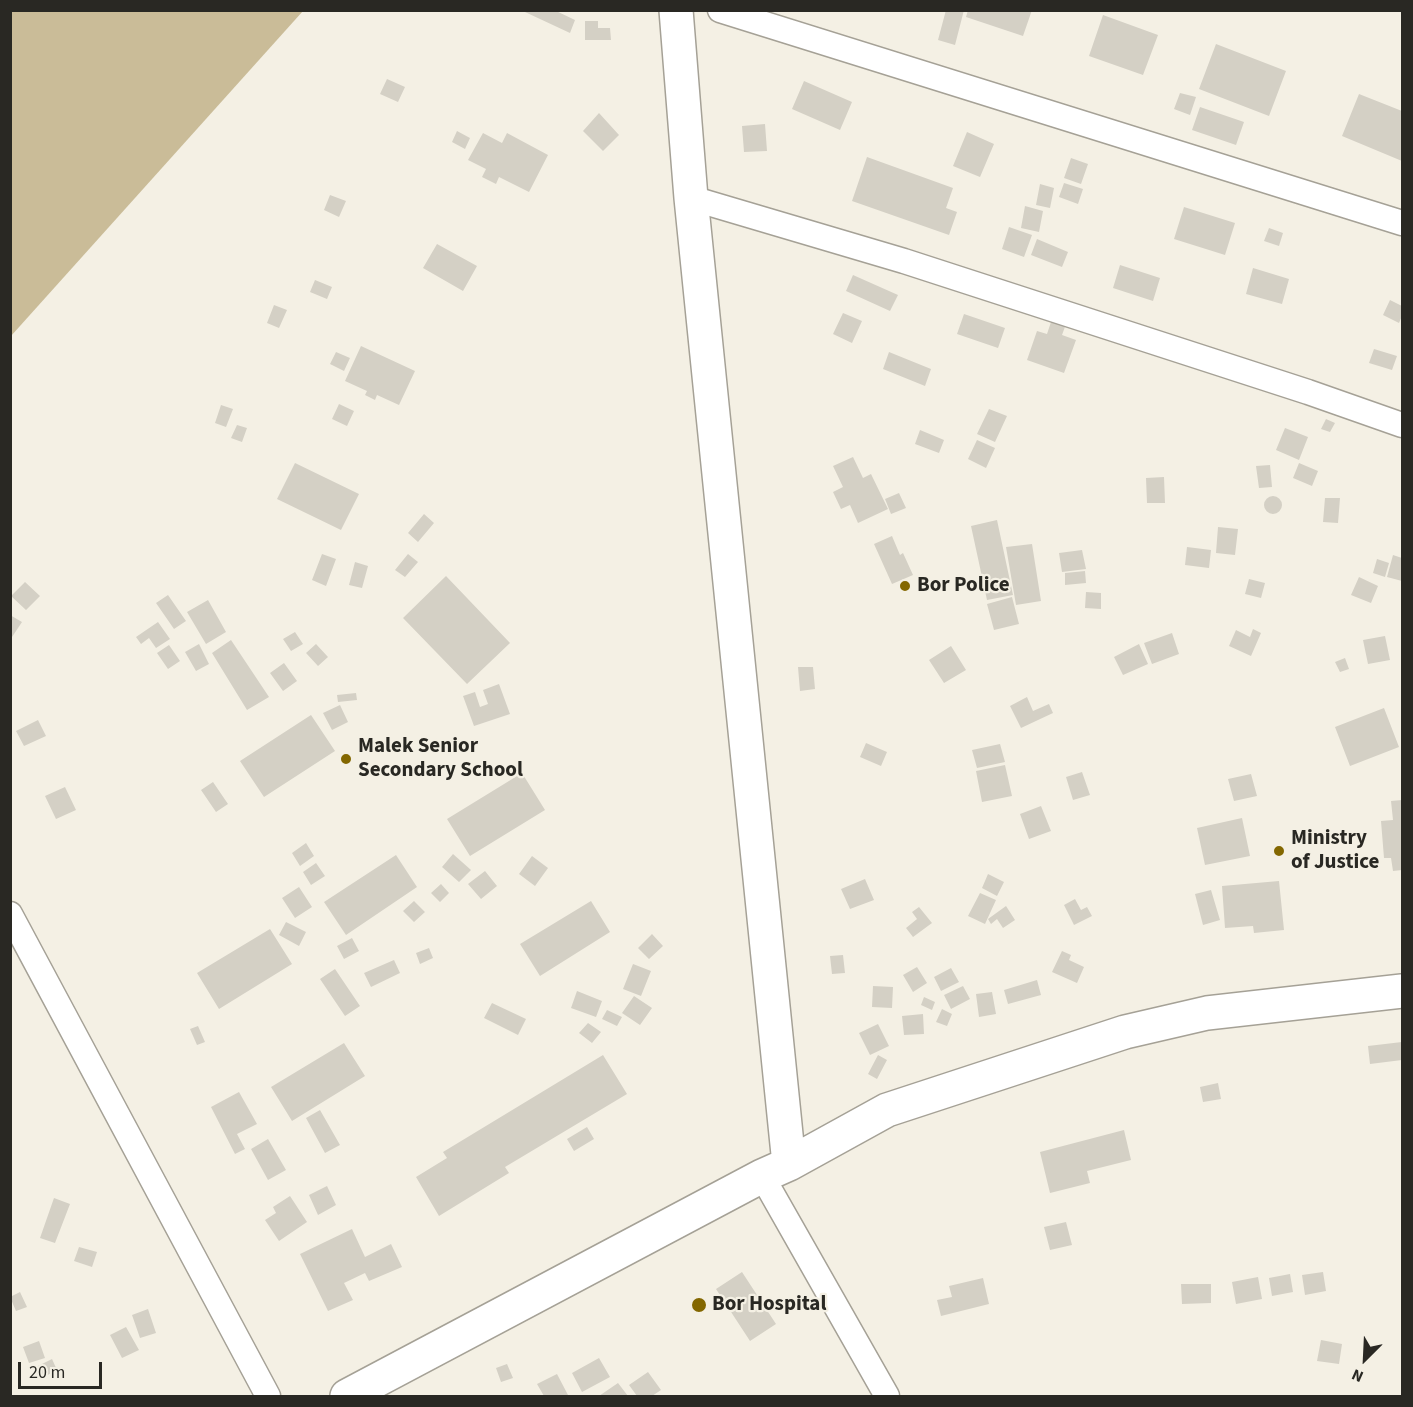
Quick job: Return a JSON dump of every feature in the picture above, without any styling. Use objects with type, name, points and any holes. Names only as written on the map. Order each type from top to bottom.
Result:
[{"type":"street","points":[[676,10],[776,1170],[887,1396]]},
{"type":"street","points":[[720,10],[1402,223]]},
{"type":"street","points":[[691,198],[904,261],[1308,392],[1402,425]]},
{"type":"street","points":[[10,914],[268,1396]]},
{"type":"street","points":[[347,1396],[887,1110],[1125,1032],[1207,1013],[1402,991]]},
{"type":"shaded area","points":[[10,11],[303,11],[11,336]]},
{"type":"building","points":[[526,10],[554,10],[575,20],[570,33],[525,12]]},
{"type":"building","points":[[946,10],[964,10],[955,45],[938,40]]},
{"type":"building","points":[[968,10],[1032,10],[1023,36],[966,17]]},
{"type":"building","points":[[1103,15],[1158,35],[1143,75],[1089,56]]},
{"type":"building","points":[[585,21],[598,21],[598,28],[610,28],[611,40],[585,40]]},
{"type":"building","points":[[1216,44],[1286,71],[1269,116],[1199,89]]},
{"type":"building","points":[[387,79],[405,87],[398,102],[380,94]]},
{"type":"building","points":[[804,81],[852,102],[840,130],[792,109]]},
{"type":"building","points":[[1180,93],[1196,97],[1190,115],[1174,109]]},
{"type":"building","points":[[1359,94],[1402,111],[1402,161],[1342,136]]},
{"type":"building","points":[[1200,107],[1244,122],[1236,145],[1192,130]]},
{"type":"building","points":[[599,113],[619,135],[603,151],[583,131]]},
{"type":"building","points":[[765,124],[767,151],[744,152],[742,126]]},
{"type":"building","points":[[457,131],[470,138],[465,149],[452,142]]},
{"type":"building","points":[[967,132],[994,144],[980,177],[953,166]]},
{"type":"building","points":[[483,133],[502,143],[507,133],[548,155],[529,192],[499,177],[496,184],[482,177],[486,169],[468,160]]},
{"type":"building","points":[[867,157],[953,188],[946,208],[957,212],[949,235],[852,201]]},
{"type":"building","points":[[1071,158],[1088,164],[1081,184],[1064,178]]},
{"type":"building","points":[[1064,183],[1083,189],[1078,204],[1059,197]]},
{"type":"building","points":[[1040,184],[1054,188],[1050,208],[1036,205]]},
{"type":"building","points":[[330,195],[346,201],[339,217],[324,210]]},
{"type":"building","points":[[1025,206],[1043,211],[1039,232],[1021,228]]},
{"type":"building","points":[[1184,207],[1235,223],[1225,255],[1174,239]]},
{"type":"building","points":[[1009,227],[1032,235],[1024,257],[1002,249]]},
{"type":"building","points":[[1269,228],[1283,233],[1279,246],[1264,241]]},
{"type":"building","points":[[1037,239],[1068,252],[1062,267],[1031,255]]},
{"type":"building","points":[[437,244],[477,266],[463,291],[423,268]]},
{"type":"building","points":[[1120,265],[1160,278],[1153,301],[1113,288]]},
{"type":"building","points":[[1253,268],[1289,279],[1282,304],[1246,294]]},
{"type":"building","points":[[853,275],[898,295],[890,311],[846,291]]},
{"type":"building","points":[[315,280],[332,287],[327,299],[310,292]]},
{"type":"building","points":[[1390,300],[1402,306],[1399,323],[1383,315]]},
{"type":"building","points":[[274,305],[287,310],[279,328],[267,323]]},
{"type":"building","points":[[843,313],[862,321],[852,343],[833,334]]},
{"type":"building","points":[[964,314],[1005,328],[998,348],[957,334]]},
{"type":"building","points":[[1052,319],[1066,324],[1062,335],[1076,340],[1064,373],[1027,360],[1037,331],[1047,334]]},
{"type":"building","points":[[361,346],[415,371],[399,405],[377,395],[375,400],[365,395],[367,391],[345,381]]},
{"type":"building","points":[[1374,349],[1397,356],[1392,370],[1369,363]]},
{"type":"building","points":[[336,352],[350,358],[344,371],[330,364]]},
{"type":"building","points":[[889,352],[931,369],[925,386],[883,369]]},
{"type":"building","points":[[339,404],[354,411],[347,426],[332,419]]},
{"type":"building","points":[[221,405],[233,409],[226,427],[215,423]]},
{"type":"building","points":[[989,409],[1007,416],[995,442],[977,434]]},
{"type":"building","points":[[1326,419],[1335,423],[1330,432],[1321,429]]},
{"type":"building","points":[[237,425],[247,428],[242,442],[231,438]]},
{"type":"building","points":[[1285,428],[1308,437],[1299,460],[1276,450]]},
{"type":"building","points":[[920,430],[944,440],[939,453],[915,444]]},
{"type":"building","points":[[977,440],[995,448],[986,468],[968,459]]},
{"type":"building","points":[[853,457],[863,478],[871,474],[888,509],[858,523],[850,505],[841,509],[833,492],[843,487],[833,466]]},
{"type":"building","points":[[295,463],[359,494],[341,530],[277,499]]},
{"type":"building","points":[[1299,463],[1318,471],[1312,486],[1293,478]]},
{"type":"building","points":[[1270,465],[1272,487],[1259,488],[1256,466]]},
{"type":"building","points":[[1164,477],[1165,503],[1147,503],[1146,478]]},
{"type":"building","points":[[899,493],[906,508],[891,514],[885,499]]},
{"type":"building","points":[[1273,496],[1279,499],[1282,505],[1279,511],[1273,514],[1267,511],[1264,505],[1267,499]]},
{"type":"building","points":[[1325,498],[1340,498],[1338,523],[1323,522]]},
{"type":"building","points":[[424,514],[434,523],[418,542],[408,533]]},
{"type":"building","points":[[997,520],[1013,595],[987,600],[971,526]]},
{"type":"building","points":[[1218,527],[1238,529],[1235,555],[1216,553]]},
{"type":"building","points":[[892,536],[900,555],[903,553],[913,575],[892,584],[874,544]]},
{"type":"building","points":[[1032,544],[1041,601],[1016,605],[1006,547]]},
{"type":"building","points":[[1187,547],[1211,550],[1209,568],[1185,565]]},
{"type":"building","points":[[1082,550],[1086,569],[1062,572],[1059,553]]},
{"type":"building","points":[[322,554],[336,559],[326,586],[312,580]]},
{"type":"building","points":[[408,554],[418,562],[405,577],[395,570]]},
{"type":"building","points":[[1393,555],[1402,558],[1402,581],[1387,577]]},
{"type":"building","points":[[1377,559],[1389,563],[1385,577],[1373,573]]},
{"type":"building","points":[[355,562],[368,566],[362,588],[349,585]]},
{"type":"building","points":[[1085,571],[1086,583],[1065,585],[1065,573]]},
{"type":"building","points":[[446,576],[510,643],[467,684],[403,618]]},
{"type":"building","points":[[1359,577],[1378,586],[1371,603],[1351,595]]},
{"type":"building","points":[[1249,579],[1265,583],[1261,598],[1245,594]]},
{"type":"building","points":[[25,582],[40,596],[26,610],[11,596]]},
{"type":"building","points":[[1086,592],[1101,593],[1101,609],[1085,608]]},
{"type":"building","points":[[168,595],[186,621],[174,629],[156,603]]},
{"type":"building","points":[[1012,597],[1019,624],[994,630],[987,604]]},
{"type":"building","points":[[208,600],[226,632],[206,644],[187,612]]},
{"type":"building","points":[[10,615],[22,622],[10,640]]},
{"type":"building","points":[[158,622],[170,639],[156,648],[149,638],[141,644],[136,637]]},
{"type":"building","points":[[1253,629],[1261,633],[1251,656],[1229,646],[1236,630],[1250,637]]},
{"type":"building","points":[[295,632],[303,644],[291,651],[283,639]]},
{"type":"building","points":[[1172,633],[1179,654],[1152,664],[1144,643]]},
{"type":"building","points":[[1385,636],[1390,660],[1368,664],[1363,640]]},
{"type":"building","points":[[231,640],[269,697],[247,710],[212,653]]},
{"type":"building","points":[[199,644],[209,664],[196,671],[185,652]]},
{"type":"building","points":[[316,644],[328,657],[318,666],[306,653]]},
{"type":"building","points":[[1139,644],[1148,664],[1123,675],[1114,657]]},
{"type":"building","points":[[169,645],[180,661],[168,669],[157,653]]},
{"type":"building","points":[[951,646],[966,670],[944,683],[929,660]]},
{"type":"building","points":[[1345,658],[1349,669],[1340,672],[1335,662]]},
{"type":"building","points":[[284,663],[297,681],[283,691],[270,673]]},
{"type":"building","points":[[798,667],[813,667],[815,689],[800,691]]},
{"type":"building","points":[[499,684],[510,714],[474,726],[463,696],[475,692],[480,707],[488,704],[483,690]]},
{"type":"building","points":[[356,693],[357,700],[338,702],[337,695]]},
{"type":"building","points":[[1027,697],[1033,711],[1049,704],[1053,713],[1021,728],[1010,706]]},
{"type":"building","points":[[340,705],[348,722],[332,730],[323,713]]},
{"type":"building","points":[[1384,708],[1399,747],[1350,766],[1335,727]]},
{"type":"building","points":[[311,715],[335,751],[264,797],[240,761]]},
{"type":"building","points":[[38,720],[46,736],[24,746],[16,731]]},
{"type":"building","points":[[866,743],[887,752],[881,766],[860,757]]},
{"type":"building","points":[[1000,744],[1005,762],[977,768],[972,750]]},
{"type":"building","points":[[1005,765],[1012,796],[982,802],[976,771]]},
{"type":"building","points":[[1082,772],[1090,795],[1073,800],[1066,777]]},
{"type":"building","points":[[522,773],[545,810],[470,856],[447,819]]},
{"type":"building","points":[[1251,774],[1257,796],[1234,801],[1228,779]]},
{"type":"building","points":[[213,782],[228,804],[216,812],[201,790]]},
{"type":"building","points":[[65,787],[76,810],[56,819],[45,796]]},
{"type":"building","points":[[1402,800],[1402,870],[1393,871],[1391,858],[1384,858],[1381,821],[1393,820],[1391,801]]},
{"type":"building","points":[[1041,806],[1051,831],[1029,839],[1020,814]]},
{"type":"building","points":[[1242,818],[1250,856],[1205,865],[1197,828]]},
{"type":"building","points":[[306,843],[314,856],[300,866],[292,853]]},
{"type":"building","points":[[453,854],[471,870],[459,882],[442,867]]},
{"type":"building","points":[[396,855],[417,887],[346,935],[324,902]]},
{"type":"building","points":[[532,856],[548,868],[535,886],[519,874]]},
{"type":"building","points":[[316,863],[325,876],[311,885],[303,872]]},
{"type":"building","points":[[485,871],[497,886],[481,899],[468,884]]},
{"type":"building","points":[[988,874],[1004,882],[997,896],[982,888]]},
{"type":"building","points":[[865,879],[874,900],[850,909],[841,889]]},
{"type":"building","points":[[1279,881],[1284,930],[1254,933],[1253,926],[1225,928],[1222,886]]},
{"type":"building","points":[[441,884],[449,893],[440,902],[431,893]]},
{"type":"building","points":[[299,887],[312,907],[295,918],[282,898]]},
{"type":"building","points":[[1211,890],[1220,920],[1203,925],[1195,894]]},
{"type":"building","points":[[980,893],[996,900],[985,924],[968,916]]},
{"type":"building","points":[[1075,899],[1081,910],[1087,907],[1092,916],[1074,925],[1064,905]]},
{"type":"building","points":[[414,901],[425,912],[414,922],[403,911]]},
{"type":"building","points":[[591,901],[610,932],[540,976],[520,944]]},
{"type":"building","points":[[1006,906],[1015,920],[1003,928],[997,919],[991,924],[988,919]]},
{"type":"building","points":[[919,907],[932,923],[913,937],[906,928],[917,919],[912,912]]},
{"type":"building","points":[[286,922],[306,932],[299,946],[279,935]]},
{"type":"building","points":[[270,929],[292,964],[219,1009],[197,973]]},
{"type":"building","points":[[652,934],[663,946],[649,959],[638,948]]},
{"type":"building","points":[[352,938],[359,951],[344,959],[337,946]]},
{"type":"building","points":[[429,948],[433,958],[420,964],[416,953]]},
{"type":"building","points":[[1062,951],[1071,955],[1069,960],[1084,967],[1077,983],[1052,972]]},
{"type":"building","points":[[843,955],[845,973],[832,974],[830,956]]},
{"type":"building","points":[[394,960],[400,973],[371,987],[364,973]]},
{"type":"building","points":[[633,964],[651,971],[641,996],[623,989]]},
{"type":"building","points":[[917,967],[927,983],[913,992],[903,975]]},
{"type":"building","points":[[951,968],[959,982],[941,991],[934,977]]},
{"type":"building","points":[[335,969],[360,1006],[345,1016],[320,979]]},
{"type":"building","points":[[1037,980],[1041,995],[1008,1004],[1004,990]]},
{"type":"building","points":[[873,986],[893,987],[892,1008],[872,1007]]},
{"type":"building","points":[[963,986],[970,999],[951,1009],[944,995]]},
{"type":"building","points":[[577,991],[602,1001],[596,1017],[571,1008]]},
{"type":"building","points":[[992,992],[996,1014],[979,1017],[976,994]]},
{"type":"building","points":[[634,996],[652,1008],[640,1025],[622,1013]]},
{"type":"building","points":[[924,997],[935,1002],[932,1010],[921,1005]]},
{"type":"building","points":[[492,1003],[526,1019],[518,1035],[484,1018]]},
{"type":"building","points":[[942,1009],[952,1014],[947,1026],[936,1022]]},
{"type":"building","points":[[607,1010],[622,1017],[617,1026],[602,1019]]},
{"type":"building","points":[[923,1014],[924,1034],[904,1035],[902,1016]]},
{"type":"building","points":[[588,1023],[601,1032],[592,1043],[579,1033]]},
{"type":"building","points":[[878,1024],[889,1046],[870,1055],[859,1033]]},
{"type":"building","points":[[198,1026],[205,1042],[197,1045],[190,1029]]},
{"type":"building","points":[[1402,1042],[1402,1060],[1370,1064],[1368,1046]]},
{"type":"building","points":[[344,1043],[365,1076],[292,1121],[271,1087]]},
{"type":"building","points":[[603,1055],[627,1094],[505,1167],[509,1173],[439,1216],[416,1177],[447,1158],[443,1152]]},
{"type":"building","points":[[878,1055],[887,1060],[877,1079],[868,1074]]},
{"type":"building","points":[[1218,1083],[1221,1099],[1203,1102],[1200,1087]]},
{"type":"building","points":[[239,1092],[257,1124],[237,1134],[245,1149],[235,1154],[211,1107]]},
{"type":"building","points":[[320,1110],[340,1145],[325,1153],[306,1118]]},
{"type":"building","points":[[587,1127],[594,1139],[574,1151],[567,1139]]},
{"type":"building","points":[[1124,1130],[1131,1160],[1087,1171],[1090,1183],[1050,1193],[1040,1152]]},
{"type":"building","points":[[268,1139],[286,1170],[268,1180],[251,1149]]},
{"type":"building","points":[[327,1186],[336,1205],[318,1215],[309,1195]]},
{"type":"building","points":[[290,1196],[307,1222],[279,1241],[265,1220],[276,1213],[273,1207]]},
{"type":"building","points":[[54,1198],[70,1204],[55,1243],[40,1238]]},
{"type":"building","points":[[1066,1222],[1072,1245],[1050,1250],[1044,1227]]},
{"type":"building","points":[[352,1229],[365,1257],[391,1244],[402,1267],[369,1281],[365,1273],[344,1283],[353,1300],[328,1311],[300,1254]]},
{"type":"building","points":[[79,1247],[97,1252],[92,1267],[74,1261]]},
{"type":"building","points":[[742,1272],[776,1324],[750,1341],[716,1289]]},
{"type":"building","points":[[1323,1272],[1326,1291],[1305,1295],[1302,1275]]},
{"type":"building","points":[[1290,1274],[1293,1292],[1272,1296],[1269,1278]]},
{"type":"building","points":[[1258,1277],[1262,1299],[1236,1304],[1232,1282]]},
{"type":"building","points":[[983,1278],[989,1304],[941,1316],[937,1300],[952,1297],[949,1286]]},
{"type":"building","points":[[1181,1284],[1211,1284],[1211,1303],[1182,1304]]},
{"type":"building","points":[[20,1292],[27,1307],[16,1311],[10,1297]]},
{"type":"building","points":[[148,1309],[156,1333],[140,1338],[132,1315]]},
{"type":"building","points":[[126,1327],[139,1350],[122,1358],[110,1335]]},
{"type":"building","points":[[1321,1340],[1342,1344],[1339,1364],[1317,1361]]},
{"type":"building","points":[[39,1341],[45,1358],[29,1363],[23,1347]]},
{"type":"building","points":[[599,1358],[610,1377],[582,1392],[572,1373]]},
{"type":"building","points":[[52,1359],[57,1370],[40,1379],[34,1368]]},
{"type":"building","points":[[507,1364],[513,1378],[501,1382],[496,1368]]},
{"type":"building","points":[[648,1372],[661,1390],[652,1396],[637,1396],[629,1385]]},
{"type":"building","points":[[557,1374],[568,1395],[544,1396],[537,1384]]},
{"type":"building","points":[[618,1383],[628,1396],[599,1396]]},
{"type":"place","name":"Bor Police","points":[[905,586]]},
{"type":"place","name":"Malek Senior Secondary School","points":[[346,759]]},
{"type":"place","name":"Ministry of Justice","points":[[1279,851]]},
{"type":"place","name":"Bor Hospital","points":[[699,1305]]}]
